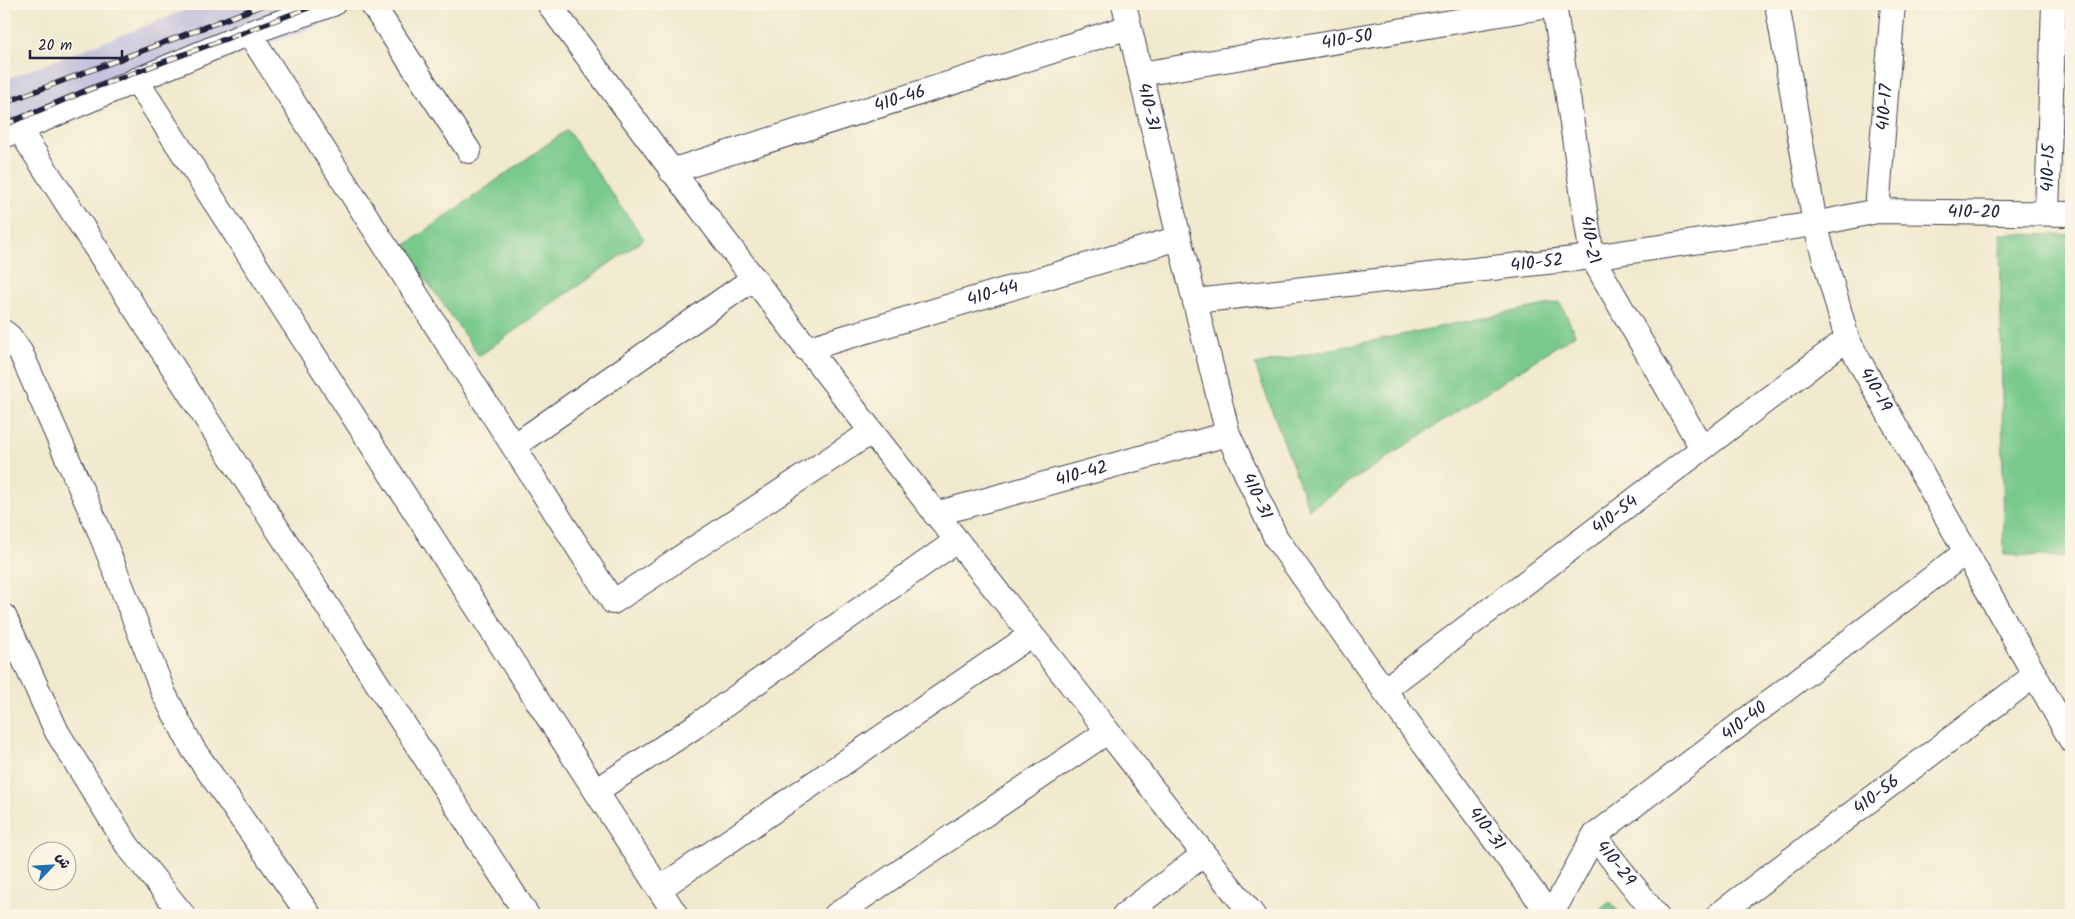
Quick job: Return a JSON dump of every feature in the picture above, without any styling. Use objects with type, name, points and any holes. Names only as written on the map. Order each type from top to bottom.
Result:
[{"type":"street","points":[[333,4],[249,33],[12,133],[527,915]]},
{"type":"street","points":[[372,4],[469,151]]},
{"type":"street","points":[[550,4],[671,171],[870,432],[1203,854],[1254,915]]},
{"type":"street","name":"410-31","points":[[1124,4],[1179,238],[1228,434],[1276,538],[1384,690],[1551,915]]},
{"type":"street","name":"410-50","points":[[1141,74],[1554,4]]},
{"type":"street","name":"410-21","points":[[1554,4],[1592,257],[1702,448]]},
{"type":"street","name":"410-19","points":[[1777,4],[1815,224],[1847,339],[2071,740]]},
{"type":"street","name":"410-17","points":[[1877,211],[1893,4]]},
{"type":"street","name":"410-15","points":[[2047,213],[2054,4]]},
{"type":"street","name":"410-46","points":[[671,171],[1129,27]]},
{"type":"street","points":[[249,33],[613,602],[870,432]]},
{"type":"street","points":[[136,80],[676,915]]},
{"type":"street","name":"410-52","points":[[1195,301],[1592,257],[1815,224],[1877,211]]},
{"type":"street","name":"410-20","points":[[1877,211],[2071,214]]},
{"type":"street","name":"410-44","points":[[806,349],[1179,238]]},
{"type":"street","points":[[514,446],[754,278]]},
{"type":"street","points":[[4,332],[10,337],[20,353],[103,541],[164,694],[188,741],[309,915]]},
{"type":"street","name":"410-54","points":[[1384,690],[1847,339]]},
{"type":"street","name":"410-42","points":[[935,514],[1228,434]]},
{"type":"street","points":[[596,791],[694,727],[956,542]]},
{"type":"street","name":"410-40","points":[[1551,915],[1594,836],[1966,552]]},
{"type":"street","points":[[4,616],[57,732],[127,844],[183,915]]},
{"type":"street","points":[[659,889],[1032,635]]},
{"type":"street","name":"410-56","points":[[1718,915],[2035,675]]},
{"type":"street","points":[[836,915],[1107,732]]},
{"type":"street","name":"410-29","points":[[1594,836],[1656,915]]},
{"type":"street","points":[[1124,915],[1203,854]]},
{"type":"shaded area","points":[[202,4],[377,4],[104,105],[4,146],[4,80]]},
{"type":"green space","points":[[567,130],[644,239],[479,356],[403,247]]},
{"type":"green space","points":[[2000,234],[2071,235],[2071,557],[2004,555]]},
{"type":"green space","points":[[1560,302],[1575,334],[1309,509],[1255,365]]},
{"type":"green space","points":[[1610,902],[1621,915],[1593,915]]},
{"type":"railway","points":[[4,103],[266,4]]},
{"type":"railway","points":[[4,125],[88,90],[319,4]]}]
